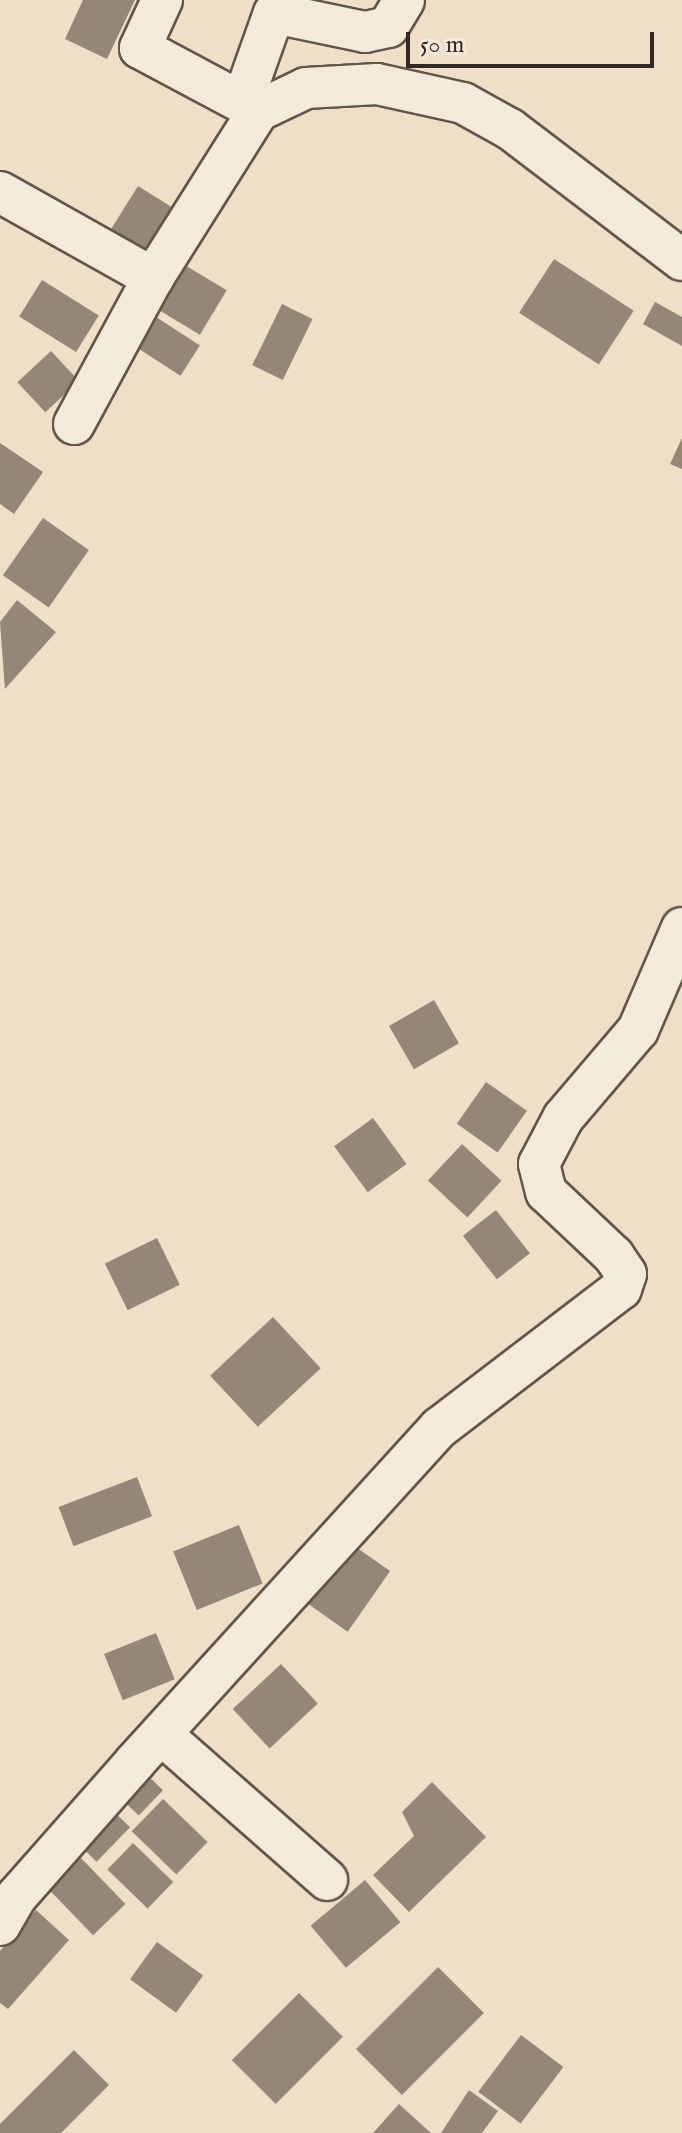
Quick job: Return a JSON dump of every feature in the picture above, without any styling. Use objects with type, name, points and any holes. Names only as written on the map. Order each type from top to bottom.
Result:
[{"type":"street","points":[[162,0],[140,48],[251,105],[306,88],[333,84],[377,84],[463,103],[510,129],[682,260]]},
{"type":"street","points":[[74,424],[251,105],[277,6],[365,32],[388,27],[404,0]]},
{"type":"street","points":[[0,192],[153,278]]},
{"type":"street","points":[[0,1925],[17,1896],[439,1428],[621,1289],[626,1274],[614,1256],[546,1192],[539,1164],[563,1118],[638,1030],[682,928]]},
{"type":"street","points":[[161,1734],[327,1880]]},
{"type":"building","points":[[83,0],[135,0],[107,59],[65,39]]},
{"type":"building","points":[[138,186],[181,213],[153,258],[110,231]]},
{"type":"building","points":[[554,259],[634,311],[599,364],[519,313]]},
{"type":"building","points":[[183,264],[227,290],[200,335],[156,309]]},
{"type":"building","points":[[42,280],[99,316],[76,352],[19,316]]},
{"type":"building","points":[[655,302],[682,317],[682,346],[643,324]]},
{"type":"building","points":[[282,304],[313,319],[283,380],[252,365]]},
{"type":"building","points":[[153,315],[200,345],[180,376],[133,345]]},
{"type":"building","points":[[51,351],[79,381],[45,412],[17,382]]},
{"type":"building","points":[[682,438],[682,469],[670,464]]},
{"type":"building","points":[[0,443],[43,472],[14,514],[0,504]]},
{"type":"building","points":[[43,518],[89,550],[49,607],[3,575]]},
{"type":"building","points":[[17,600],[56,632],[5,689],[0,622]]},
{"type":"building","points":[[434,1000],[459,1043],[414,1069],[389,1026]]},
{"type":"building","points":[[486,1082],[527,1111],[498,1152],[457,1124]]},
{"type":"building","points":[[373,1118],[407,1164],[368,1192],[334,1146]]},
{"type":"building","points":[[462,1144],[501,1181],[467,1217],[428,1181]]},
{"type":"building","points":[[496,1210],[530,1253],[497,1279],[463,1236]]},
{"type":"building","points":[[157,1238],[180,1285],[128,1310],[105,1263]]},
{"type":"building","points":[[273,1317],[321,1368],[258,1427],[210,1376]]},
{"type":"building","points":[[137,1477],[152,1516],[74,1546],[59,1507]]},
{"type":"building","points":[[239,1525],[263,1583],[197,1610],[173,1552]]},
{"type":"building","points":[[350,1543],[390,1571],[348,1632],[308,1604]]},
{"type":"building","points":[[156,1633],[175,1679],[123,1700],[104,1654]]},
{"type":"building","points":[[281,1664],[318,1703],[270,1749],[233,1709]]},
{"type":"building","points":[[140,1768],[163,1790],[139,1815],[116,1793]]},
{"type":"building","points":[[432,1782],[486,1837],[409,1912],[373,1875],[414,1836],[402,1812]]},
{"type":"building","points":[[163,1799],[208,1842],[176,1874],[132,1831]]},
{"type":"building","points":[[107,1805],[130,1827],[97,1862],[74,1840]]},
{"type":"building","points":[[133,1843],[173,1882],[148,1909],[107,1870]]},
{"type":"building","points":[[81,1858],[125,1904],[93,1935],[49,1889]]},
{"type":"building","points":[[365,1880],[400,1922],[346,1968],[311,1926]]},
{"type":"building","points":[[36,1910],[69,1940],[8,2009],[0,2003],[0,1951]]},
{"type":"building","points":[[157,1942],[203,1976],[176,2013],[130,1979]]},
{"type":"building","points":[[438,1967],[484,2013],[402,2095],[356,2049]]},
{"type":"building","points":[[299,1993],[343,2037],[276,2104],[232,2060]]},
{"type":"building","points":[[521,2035],[563,2067],[521,2124],[478,2092]]},
{"type":"building","points":[[74,2050],[109,2085],[61,2133],[0,2133],[0,2124]]},
{"type":"building","points":[[469,2090],[498,2111],[482,2133],[441,2133]]},
{"type":"building","points":[[399,2104],[431,2133],[373,2133]]}]
